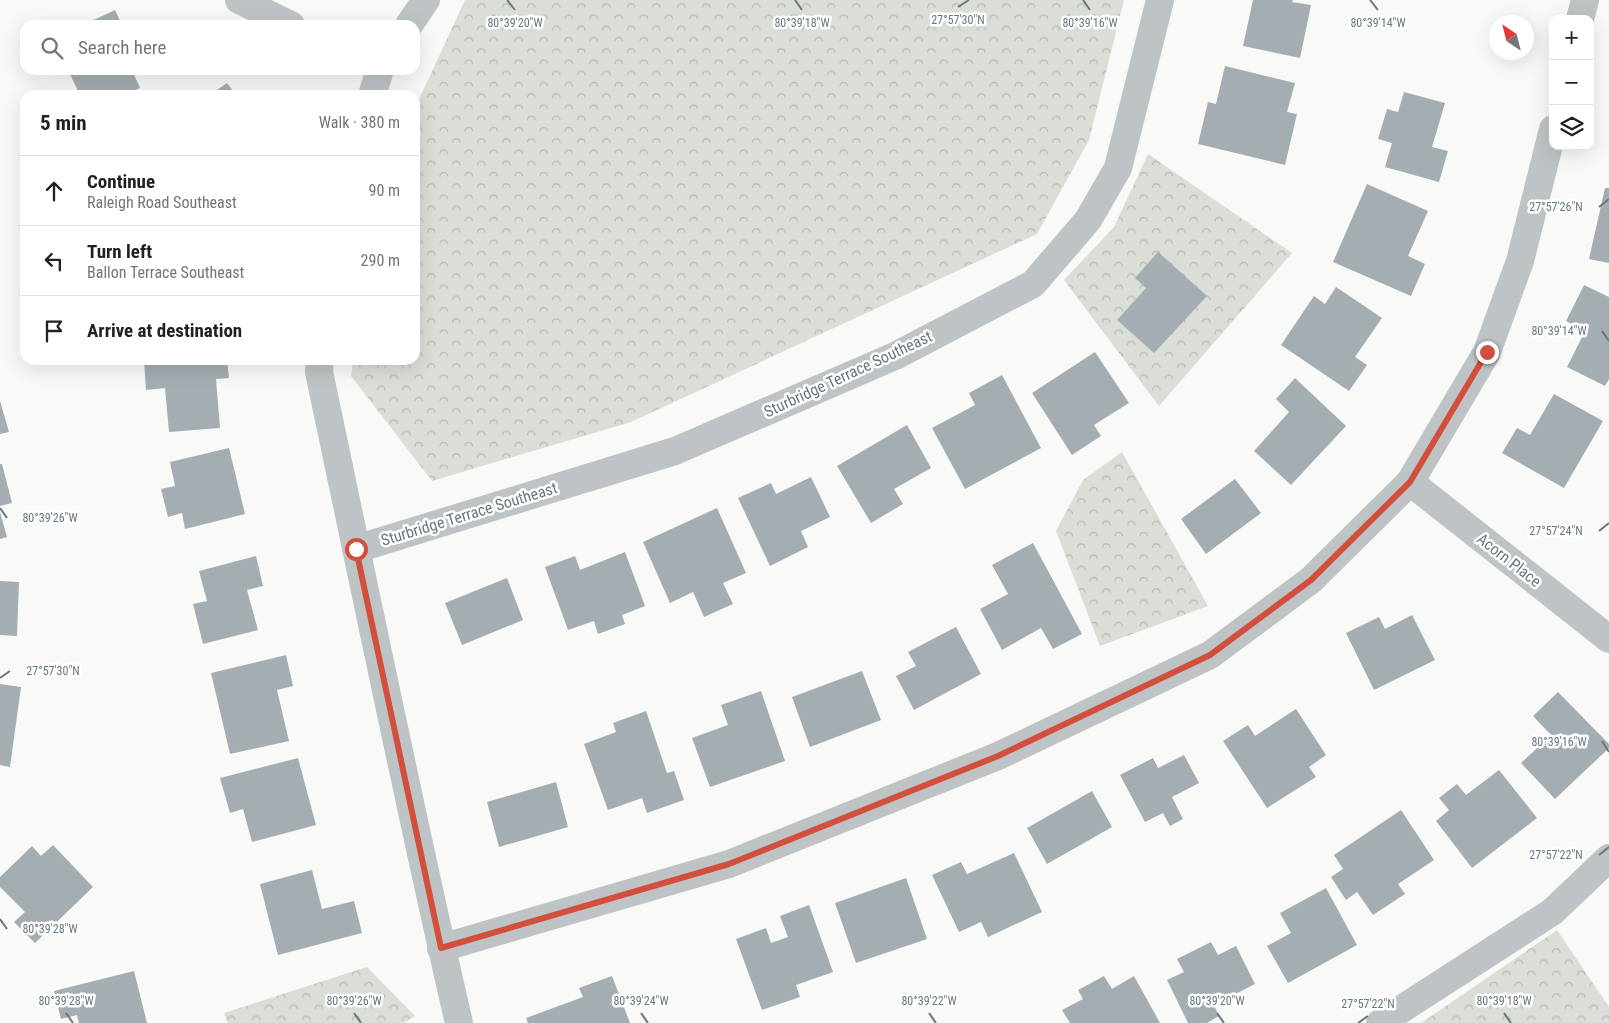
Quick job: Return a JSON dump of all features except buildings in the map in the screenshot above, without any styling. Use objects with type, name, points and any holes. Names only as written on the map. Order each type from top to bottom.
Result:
[{"type":"street","points":[[239,0],[281,20]]},
{"type":"street","points":[[413,20],[426,0]]},
{"type":"street","name":"Sturbridge Terrace Southeast","points":[[356,549],[675,451],[895,356],[1032,284],[1088,220],[1118,168],[1160,0]]},
{"type":"street","points":[[1581,15],[1585,0]]},
{"type":"street","points":[[374,90],[378,75]]},
{"type":"street","points":[[441,948],[729,864],[998,756],[1210,655],[1311,580],[1410,482],[1487,352],[1520,262],[1549,145]]},
{"type":"street","points":[[320,365],[319,372],[356,549],[441,948],[459,1023]]},
{"type":"street","name":"Acorn Place","points":[[1410,482],[1609,639]]},
{"type":"street","points":[[1380,1023],[1552,912],[1609,858]]},
{"type":"green space","points":[[465,0],[1124,0],[1089,140],[1037,234],[631,422],[432,481],[351,376],[353,365],[420,365],[420,97]]},
{"type":"green space","points":[[1148,154],[1292,253],[1159,406],[1064,280],[1114,227]]},
{"type":"green space","points":[[1122,452],[1208,606],[1100,646],[1056,531],[1083,480]]},
{"type":"green space","points":[[1557,930],[1609,1007],[1609,1023],[1421,1023]]},
{"type":"green space","points":[[367,967],[415,1016],[404,1023],[228,1023],[224,1013]]},
{"type":"route","points":[[356,549],[441,948],[729,864],[998,756],[1210,655],[1311,580],[1410,482],[1487,352]]}]
